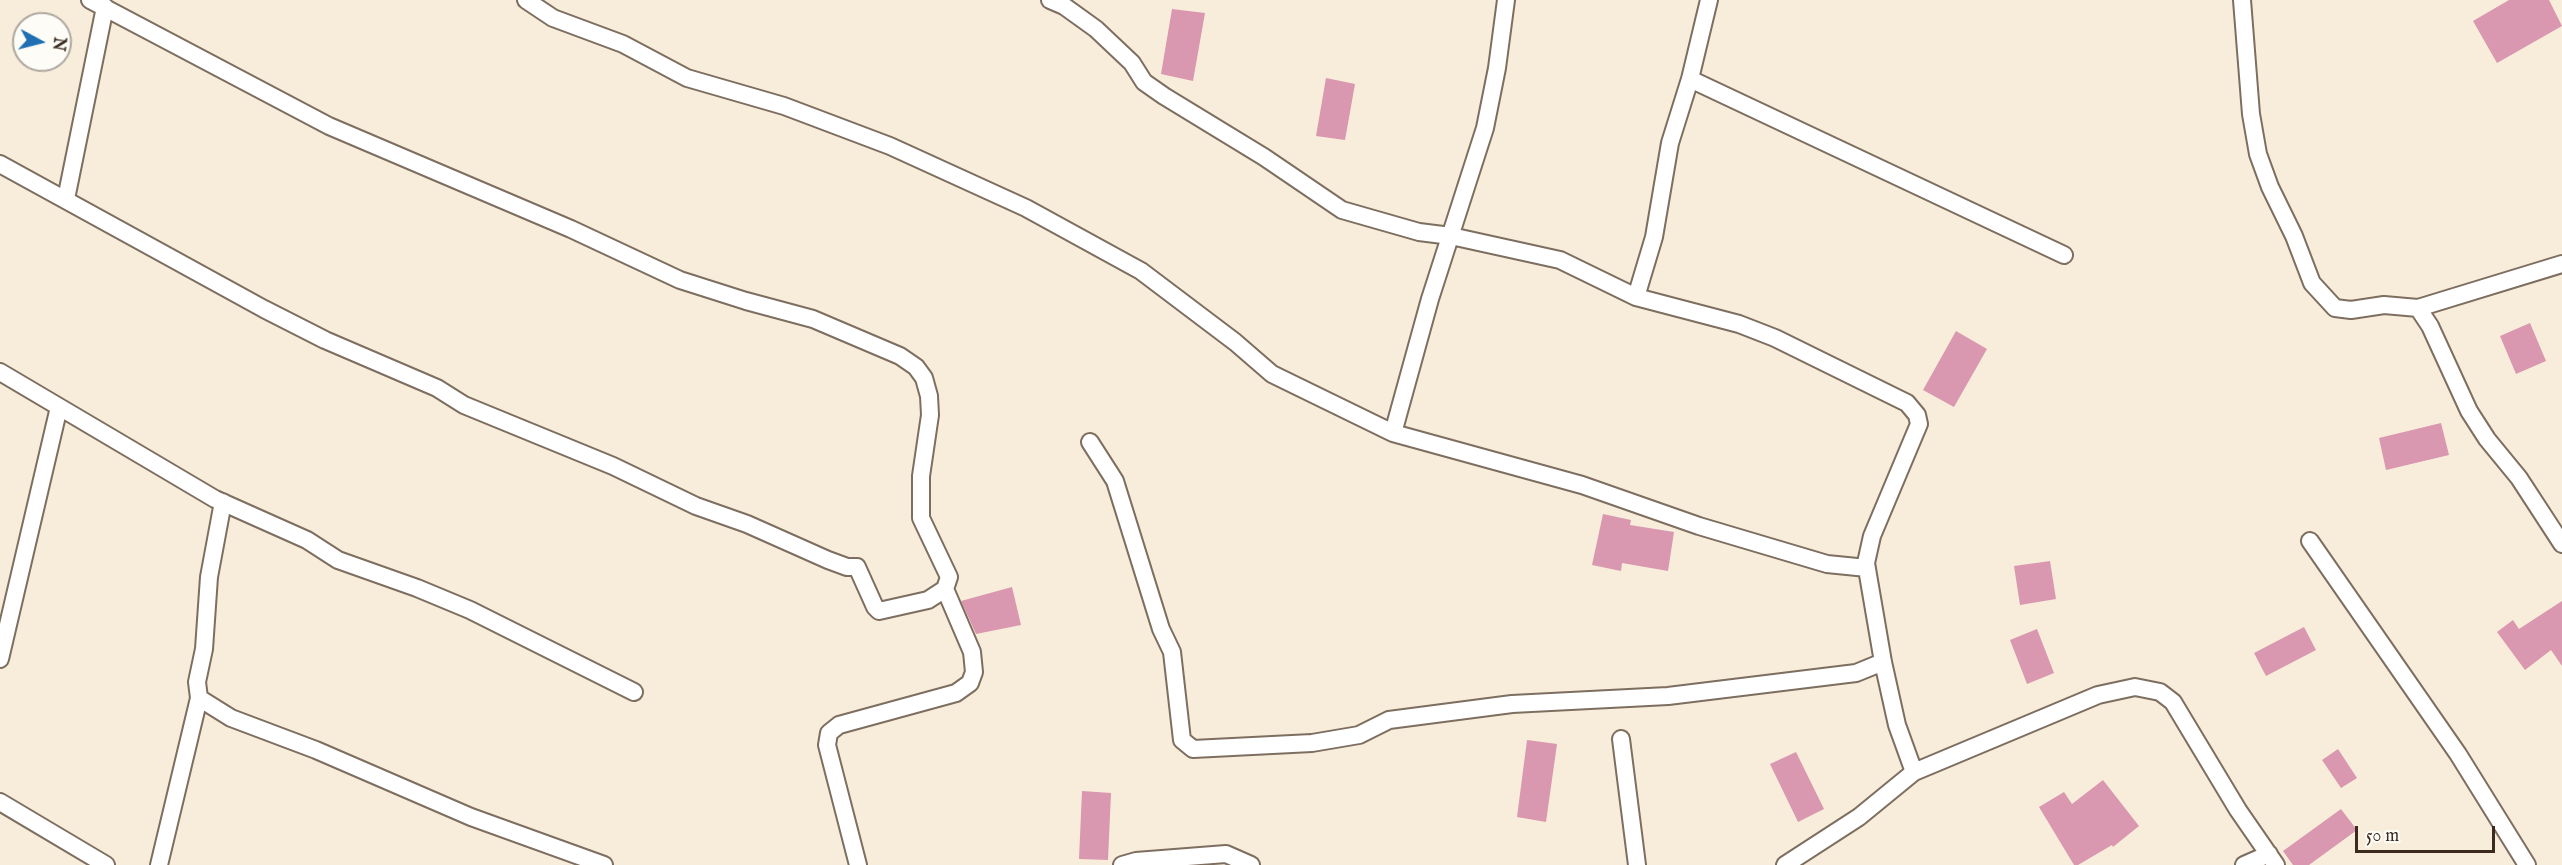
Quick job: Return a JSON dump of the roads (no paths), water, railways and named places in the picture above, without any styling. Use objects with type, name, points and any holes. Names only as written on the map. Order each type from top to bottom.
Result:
[{"type":"street","points":[[526,0],[553,18],[623,44],[687,78],[784,106],[890,146],[1026,208],[1141,271],[1235,342],[1272,374],[1393,433],[1582,485],[1699,526],[1827,564],[1867,568]]},
{"type":"street","points":[[1050,0],[1064,6],[1096,29],[1132,63],[1144,81],[1264,157],[1342,210],[1419,232],[1451,236],[1560,260],[1636,297],[1739,324],[1775,338],[1907,403],[1917,415],[1919,424],[1872,536],[1867,568],[1882,662],[1897,725],[1914,772]]},
{"type":"street","points":[[1393,433],[1430,299],[1485,128],[1497,68],[1506,0]]},
{"type":"street","points":[[1636,297],[1654,237],[1670,143],[1690,79],[1709,0]]},
{"type":"street","points":[[2242,0],[2251,114],[2258,154],[2312,283],[2335,308],[2351,310],[2384,305],[2418,308],[2562,264]]},
{"type":"street","points":[[66,199],[97,4],[328,126],[561,224],[680,280],[746,302],[813,319],[900,356],[916,367],[924,378],[929,396],[930,415],[921,476],[921,518],[948,578],[945,589],[972,652],[974,672],[970,683],[956,693],[839,725],[829,733],[827,745],[858,865]]},
{"type":"street","points":[[1690,79],[2064,255]]},
{"type":"street","points":[[0,164],[325,340],[437,388],[464,405],[613,466],[696,506],[747,524],[828,560],[848,567],[857,567],[879,611],[928,600],[945,589]]},
{"type":"street","points":[[2418,308],[2430,326],[2469,411],[2487,439],[2519,478],[2562,544]]},
{"type":"street","points":[[0,372],[153,464],[223,502],[307,540],[338,560],[470,610],[634,692]]},
{"type":"street","points":[[0,659],[59,407]]},
{"type":"street","points":[[1090,442],[1115,481],[1161,629],[1172,652],[1182,740],[1193,748],[1312,742],[1359,735],[1389,720],[1512,704],[1692,693],[1856,673],[1882,662]]},
{"type":"street","points":[[159,865],[199,698],[196,682],[204,649],[209,577],[223,502]]},
{"type":"street","points":[[2310,541],[2458,754],[2527,865]]},
{"type":"street","points":[[1785,865],[1859,817],[1914,772],[2098,695],[2135,687],[2160,692],[2173,702],[2238,810],[2272,860],[2244,865]]},
{"type":"street","points":[[199,698],[231,718],[316,750],[471,817],[604,865]]},
{"type":"street","points":[[1621,739],[1637,865]]},
{"type":"street","points":[[0,802],[106,865]]},
{"type":"street","points":[[1122,865],[1136,861],[1226,854],[1251,865]]}]
